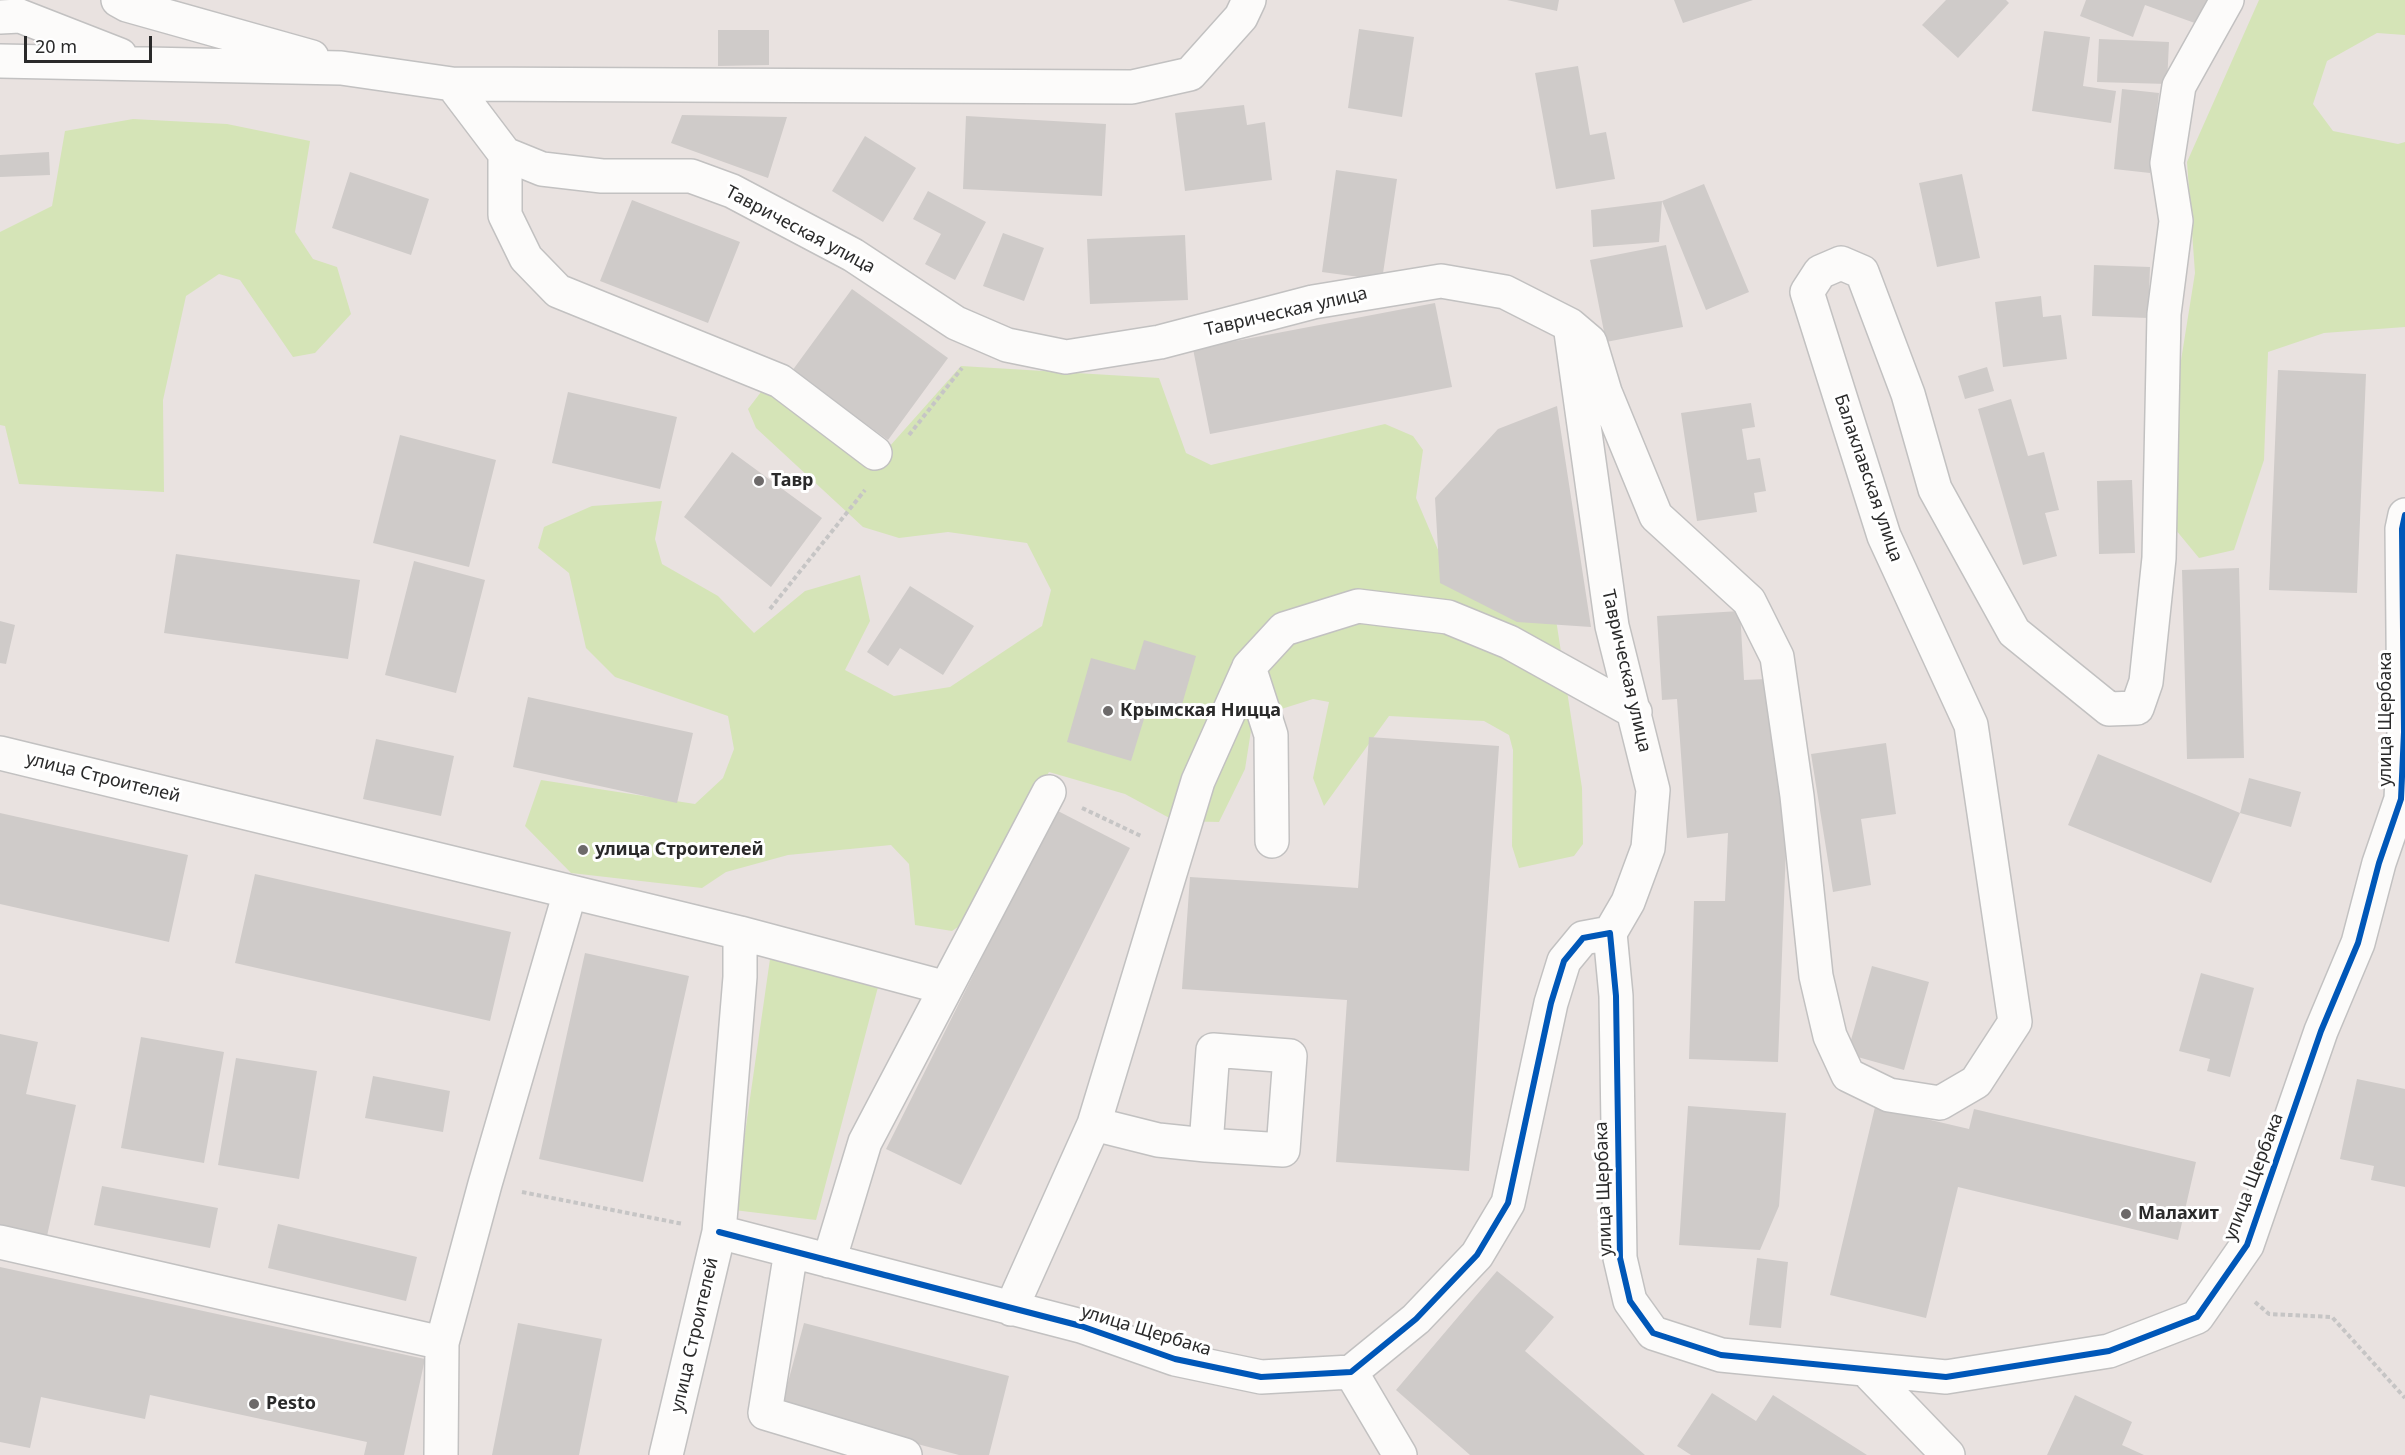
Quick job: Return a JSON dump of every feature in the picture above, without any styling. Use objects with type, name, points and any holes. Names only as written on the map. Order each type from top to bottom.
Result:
[{"type":"street","points":[[118,0],[127,5],[307,55],[341,69]]},
{"type":"street","points":[[0,61],[341,69],[452,84],[1132,87],[1190,74],[1241,17],[1249,0]]},
{"type":"street","name":"Балаклавская улица","points":[[1570,325],[1590,342],[1605,392],[1656,516],[1749,601],[1777,657],[1797,796],[1816,976],[1830,1036],[1848,1075],[1889,1095],[1941,1103],[1976,1082],[2014,1022],[1971,725],[1884,536],[1807,292],[1820,272],[1841,262],[1862,272],[1908,394],[1935,489],[2014,632],[2109,709],[2137,708],[2146,682],[2159,558],[2164,314],[2176,221],[2167,163],[2179,86],[2227,0]]},
{"type":"street","points":[[0,17],[20,16],[143,64]]},
{"type":"street","points":[[452,84],[505,154],[505,215],[526,258],[558,291],[780,381],[875,453]]},
{"type":"street","name":"Таврическая улица","points":[[505,154],[542,169],[602,176],[691,176],[732,191],[853,255],[956,323],[1006,345],[1066,357],[1160,342],[1313,303],[1441,280],[1505,292],[1570,325],[1612,626],[1653,790],[1648,848],[1628,902],[1610,933]]},
{"type":"street","name":"улица Щербака","points":[[1610,933],[1616,996],[1620,1258],[1630,1301],[1653,1333],[1721,1355],[1946,1377],[2109,1351],[2197,1317],[2247,1245],[2321,1031],[2358,942],[2379,862],[2401,799],[2404,732],[2402,529],[2405,515]]},
{"type":"street","points":[[1011,1309],[1094,1125],[1198,781],[1249,667],[1284,629],[1358,606],[1448,617],[1509,642],[1635,712]]},
{"type":"street","points":[[1249,667],[1271,735],[1272,841]]},
{"type":"street","name":"улица Строителей","points":[[0,753],[740,933],[740,977],[719,1232],[666,1455]]},
{"type":"street","points":[[829,1261],[866,1142],[1049,792]]},
{"type":"street","points":[[441,1455],[442,1343],[485,1184],[570,892]]},
{"type":"street","points":[[740,933],[946,988]]},
{"type":"street","points":[[1400,1455],[1351,1372],[1416,1319],[1477,1255],[1508,1203],[1551,1003],[1564,961],[1583,938],[1610,933]]},
{"type":"street","points":[[1094,1125],[1158,1140],[1206,1145]]},
{"type":"street","name":"улица Щербака","points":[[719,1232],[1081,1326],[1175,1359],[1261,1377],[1351,1372]]},
{"type":"street","points":[[0,1242],[442,1343]]},
{"type":"street","points":[[791,1251],[765,1413],[905,1455]]},
{"type":"street","points":[[1867,1371],[1948,1455]]},
{"type":"path","points":[[1049,792],[1140,836]]},
{"type":"path","points":[[485,1184],[719,1232]]},
{"type":"path","points":[[2226,1276],[2269,1314],[2332,1317],[2405,1398]]},
{"type":"green space","points":[[2259,0],[2405,0],[2405,35],[2377,33],[2327,61],[2313,104],[2333,131],[2398,144],[2405,142],[2405,327],[2324,333],[2268,352],[2264,460],[2234,550],[2199,558],[2166,518],[2168,442],[2195,273],[2187,162]]},
{"type":"green space","points":[[133,119],[227,124],[310,141],[295,232],[313,259],[337,267],[351,314],[315,353],[293,357],[240,280],[219,274],[186,296],[163,400],[164,492],[19,484],[5,426],[0,425],[0,232],[52,206],[65,131]]},
{"type":"green space","points":[[961,366],[1159,378],[1186,453],[1211,465],[1385,424],[1413,436],[1423,450],[1416,498],[1442,559],[1555,613],[1582,788],[1583,844],[1574,856],[1519,868],[1512,846],[1513,750],[1509,735],[1484,721],[1389,716],[1324,806],[1313,778],[1329,702],[1313,699],[1253,718],[1245,769],[1219,822],[1175,821],[1125,794],[1049,772],[1005,849],[986,908],[952,931],[915,925],[909,864],[891,845],[788,855],[726,872],[702,888],[571,873],[525,826],[541,780],[695,804],[723,778],[734,749],[728,716],[615,677],[586,648],[569,573],[538,548],[544,527],[592,506],[662,501],[655,539],[662,564],[718,596],[754,633],[805,591],[860,575],[870,621],[845,670],[894,696],[950,687],[1042,626],[1051,590],[1027,543],[948,532],[899,538],[863,527],[756,428],[748,409],[761,392],[785,394],[873,465]]},
{"type":"green space","points":[[770,959],[878,987],[816,1220],[734,1210]]},
{"type":"building","points":[[1507,0],[1559,0],[1557,11]]},
{"type":"building","points":[[1674,0],[1753,0],[1683,23]]},
{"type":"building","points":[[1946,0],[2006,0],[2009,3],[1958,58],[1922,25]]},
{"type":"building","points":[[2086,0],[2213,0],[2203,26],[2145,5],[2133,37],[2080,16]]},
{"type":"building","points":[[1359,29],[1414,37],[1402,117],[1348,108]]},
{"type":"building","points":[[718,30],[769,30],[769,65],[718,66]]},
{"type":"building","points":[[2044,31],[2090,37],[2083,86],[2116,91],[2111,123],[2032,111]]},
{"type":"building","points":[[2099,39],[2169,42],[2167,84],[2097,82]]},
{"type":"building","points":[[1578,66],[1590,135],[1606,132],[1615,179],[1556,189],[1535,73]]},
{"type":"building","points":[[2122,89],[2159,93],[2150,173],[2114,169]]},
{"type":"building","points":[[1244,105],[1247,125],[1265,122],[1272,180],[1185,191],[1175,113]]},
{"type":"building","points":[[682,115],[787,117],[768,178],[671,143]]},
{"type":"building","points":[[966,116],[1106,124],[1102,196],[963,189]]},
{"type":"building","points":[[865,136],[916,168],[883,222],[832,191]]},
{"type":"building","points":[[49,152],[50,175],[0,177],[0,155]]},
{"type":"building","points":[[1336,170],[1397,179],[1382,280],[1322,272]]},
{"type":"building","points":[[350,172],[429,199],[411,255],[332,228]]},
{"type":"building","points":[[1962,174],[1980,258],[1937,267],[1919,183]]},
{"type":"building","points":[[1704,184],[1749,292],[1706,310],[1662,201]]},
{"type":"building","points":[[928,191],[986,222],[955,280],[925,264],[941,234],[913,219]]},
{"type":"building","points":[[632,200],[740,242],[708,323],[600,281]]},
{"type":"building","points":[[1662,201],[1659,242],[1593,247],[1591,210]]},
{"type":"building","points":[[1003,233],[1044,248],[1024,301],[983,286]]},
{"type":"building","points":[[1185,235],[1188,300],[1090,304],[1087,239]]},
{"type":"building","points":[[1666,245],[1683,327],[1606,342],[1590,260]]},
{"type":"building","points":[[2094,265],[2150,267],[2148,318],[2092,316]]},
{"type":"building","points":[[852,289],[948,358],[888,440],[792,371]]},
{"type":"building","points":[[2041,296],[2043,317],[2061,315],[2067,359],[2003,367],[1995,302]]},
{"type":"building","points":[[1435,303],[1452,387],[1210,434],[1193,349]]},
{"type":"building","points":[[1987,367],[1994,391],[1965,399],[1958,376]]},
{"type":"building","points":[[2278,370],[2366,374],[2357,593],[2269,590]]},
{"type":"building","points":[[568,392],[677,417],[660,489],[552,463]]},
{"type":"building","points":[[2011,399],[2028,456],[2044,452],[2059,510],[2045,513],[2057,556],[2023,565],[1978,409]]},
{"type":"building","points":[[1751,403],[1755,427],[1742,429],[1747,460],[1760,458],[1766,491],[1754,493],[1757,512],[1697,521],[1681,413]]},
{"type":"building","points":[[1557,406],[1591,627],[1517,622],[1440,583],[1435,498],[1498,429]]},
{"type":"building","points":[[400,435],[496,460],[469,567],[373,543]]},
{"type":"building","points":[[732,452],[822,518],[771,587],[684,517]]},
{"type":"building","points":[[2132,480],[2135,553],[2099,554],[2097,481]]},
{"type":"building","points":[[176,554],[360,580],[348,659],[164,633]]},
{"type":"building","points":[[414,561],[485,580],[456,693],[385,675]]},
{"type":"building","points":[[2239,568],[2244,758],[2187,759],[2182,570]]},
{"type":"building","points":[[910,586],[974,626],[943,675],[900,648],[888,666],[867,652]]},
{"type":"building","points":[[1740,611],[1744,680],[1766,679],[1787,820],[1778,1062],[1689,1059],[1694,901],[1725,901],[1728,833],[1687,838],[1677,699],[1662,700],[1657,616]]},
{"type":"building","points":[[0,621],[15,625],[6,664],[0,663]]},
{"type":"building","points":[[1144,640],[1196,656],[1179,715],[1148,706],[1131,761],[1067,742],[1091,658],[1135,670]]},
{"type":"building","points":[[528,697],[693,733],[677,803],[513,767]]},
{"type":"building","points":[[1369,737],[1499,746],[1469,1171],[1336,1162],[1347,1000],[1182,989],[1190,877],[1358,888]]},
{"type":"building","points":[[376,739],[454,756],[441,816],[363,799]]},
{"type":"building","points":[[1886,743],[1896,814],[1861,819],[1871,885],[1833,892],[1811,754]]},
{"type":"building","points":[[2098,754],[2240,813],[2211,883],[2068,825]]},
{"type":"building","points":[[2249,778],[2301,792],[2291,827],[2240,813]]},
{"type":"building","points":[[1056,810],[1130,848],[961,1185],[886,1149]]},
{"type":"building","points":[[0,813],[188,855],[169,942],[0,904]]},
{"type":"building","points":[[255,874],[511,932],[490,1021],[235,963]]},
{"type":"building","points":[[585,953],[689,976],[643,1182],[539,1159]]},
{"type":"building","points":[[1872,966],[1929,982],[1904,1070],[1847,1054]]},
{"type":"building","points":[[2201,973],[2254,988],[2230,1077],[2207,1071],[2210,1059],[2179,1051]]},
{"type":"building","points":[[0,1034],[38,1042],[26,1094],[76,1105],[47,1236],[0,1226]]},
{"type":"building","points":[[141,1037],[224,1052],[204,1163],[121,1148]]},
{"type":"building","points":[[236,1058],[317,1071],[299,1179],[218,1165]]},
{"type":"building","points":[[373,1076],[450,1091],[443,1132],[365,1118]]},
{"type":"building","points":[[2357,1079],[2405,1089],[2405,1187],[2371,1180],[2374,1166],[2340,1159]]},
{"type":"building","points":[[1688,1106],[1786,1113],[1779,1206],[1760,1250],[1679,1245]]},
{"type":"building","name":"Малахит","points":[[1875,1107],[1969,1129],[1974,1109],[2196,1162],[2178,1240],[1958,1187],[1926,1318],[1830,1295]]},
{"type":"building","points":[[102,1186],[218,1208],[210,1248],[94,1225]]},
{"type":"building","points":[[278,1224],[417,1257],[406,1301],[268,1268]]},
{"type":"building","points":[[1757,1258],[1788,1262],[1781,1328],[1749,1325]]},
{"type":"building","points":[[0,1267],[425,1359],[404,1455],[364,1455],[367,1442],[150,1395],[145,1419],[41,1397],[30,1448],[0,1442]]},
{"type":"building","points":[[1497,1271],[1554,1317],[1525,1351],[1645,1455],[1470,1455],[1396,1390]]},
{"type":"building","points":[[518,1323],[602,1339],[579,1455],[492,1455]]},
{"type":"building","points":[[804,1323],[1009,1376],[989,1455],[959,1455],[781,1408]]},
{"type":"building","points":[[1712,1393],[1756,1421],[1773,1395],[1867,1455],[1691,1455],[1677,1446]]},
{"type":"building","points":[[2075,1395],[2132,1422],[2122,1445],[2144,1455],[2047,1455]]},
{"type":"cycle path","points":[[719,1232],[1081,1326],[1175,1359],[1261,1377],[1351,1372],[1416,1319],[1477,1255],[1508,1203],[1551,1003],[1564,961],[1583,938],[1610,933],[1616,996],[1620,1258],[1630,1301],[1653,1333],[1721,1355],[1946,1377],[2109,1351],[2197,1317],[2247,1245],[2321,1031],[2358,943],[2379,863],[2401,799],[2404,732],[2402,529],[2405,515]]},
{"type":"place","name":"Тавр","points":[[759,481]]},
{"type":"place","name":"Крымская Ницца","points":[[1108,711]]},
{"type":"place","name":"улица Строителей","points":[[583,850]]},
{"type":"place","name":"Малахит","points":[[2126,1214]]},
{"type":"place","name":"Pesto","points":[[254,1404]]}]
